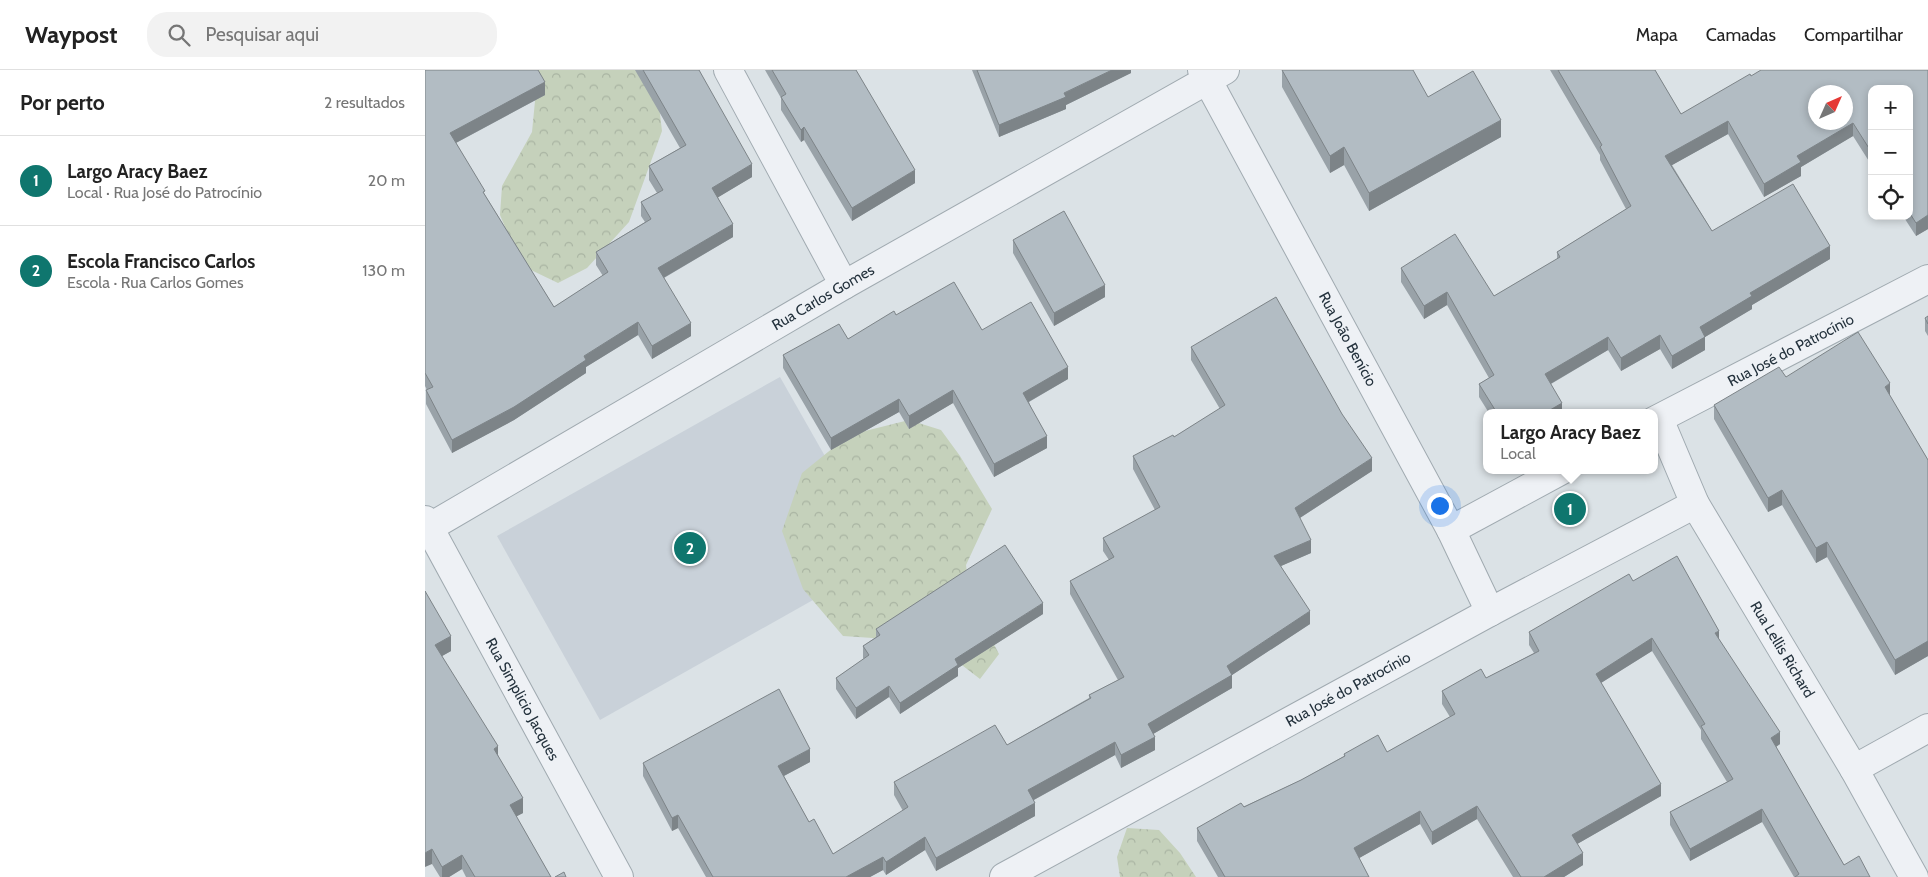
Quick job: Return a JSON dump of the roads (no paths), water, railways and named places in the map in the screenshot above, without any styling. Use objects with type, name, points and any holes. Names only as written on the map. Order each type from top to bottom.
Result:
[{"type":"street","points":[[727,70],[844,285]]},
{"type":"street","name":"Rua Carlos Gomes","points":[[426,526],[1211,73]]},
{"type":"street","name":"Rua João Benício","points":[[1211,73],[1451,530],[1490,612]]},
{"type":"street","name":"Rua José do Patrocínio","points":[[1658,419],[1928,279]]},
{"type":"street","name":"Rua Lellis Richard","points":[[1658,424],[1695,504],[1854,769],[1914,877]]},
{"type":"street","points":[[1451,530],[1555,474]]},
{"type":"street","name":"Rua José do Patrocínio","points":[[1004,877],[1490,612],[1695,504]]},
{"type":"street","name":"Rua Simplicio Jacques","points":[[426,526],[619,877]]},
{"type":"street","points":[[1854,769],[1928,728]]},
{"type":"place","name":"Largo Aracy Baez","points":[[1570,509]]},
{"type":"place","name":"Escola Francisco Carlos","points":[[690,548]]}]
